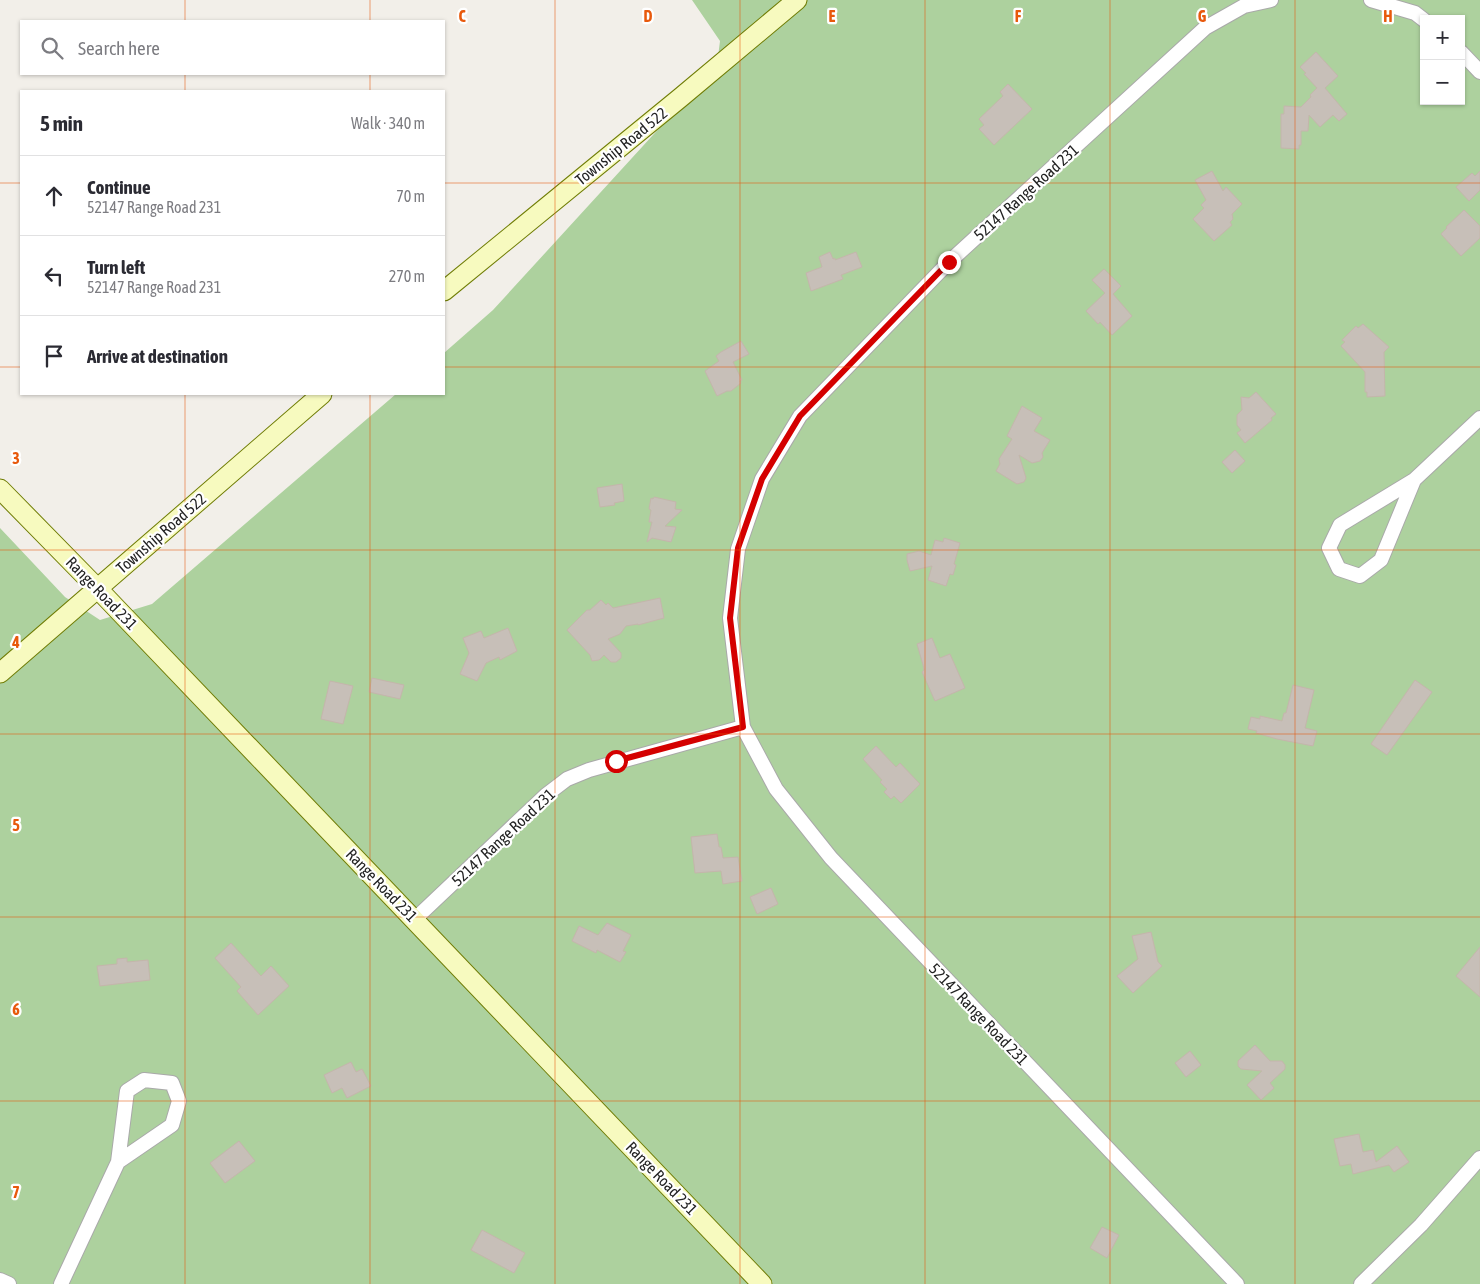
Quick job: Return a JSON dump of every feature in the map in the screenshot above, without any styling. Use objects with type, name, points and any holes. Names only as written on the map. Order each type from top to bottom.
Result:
[{"type":"street","name":"Township Road 522","points":[[445,290],[797,0]]},
{"type":"street","name":"52147 Range Road 231","points":[[1237,1284],[832,858],[776,789],[743,727],[730,618],[738,548],[762,479],[800,416],[949,262],[1204,28],[1244,6],[1271,0]]},
{"type":"street","points":[[1371,0],[1415,13],[1420,17]]},
{"type":"street","points":[[1465,56],[1480,72]]},
{"type":"street","name":"Township Road 522","points":[[0,673],[321,395]]},
{"type":"street","points":[[1414,480],[1381,560],[1360,576],[1339,569],[1329,548],[1340,525],[1414,480],[1480,418]]},
{"type":"street","name":"Range Road 231","points":[[0,489],[415,919],[762,1284]]},
{"type":"street","name":"52147 Range Road 231","points":[[415,919],[546,795],[567,779],[616,761],[743,727]]},
{"type":"street","points":[[61,1284],[118,1162],[127,1091],[144,1080],[172,1083],[179,1101],[172,1125],[118,1162]]},
{"type":"street","points":[[1361,1284],[1421,1225],[1480,1158]]},
{"type":"street","points":[[0,1280],[10,1284]]},
{"type":"green space","points":[[692,0],[1480,0],[1480,1284],[0,1284],[0,528],[65,597],[100,620],[152,604],[395,395],[445,395],[445,352],[493,310],[717,65],[720,41]]},
{"type":"building","points":[[1316,52],[1338,76],[1325,88],[1347,114],[1339,121],[1333,115],[1320,127],[1309,115],[1308,131],[1301,131],[1301,145],[1299,145],[1299,149],[1281,148],[1281,114],[1284,114],[1284,106],[1301,107],[1317,88],[1300,67]]},
{"type":"building","points":[[1008,84],[1032,109],[994,145],[979,129],[984,125],[979,119],[1003,96],[1000,92]]},
{"type":"building","points":[[1212,171],[1223,191],[1226,187],[1242,204],[1232,214],[1233,219],[1230,222],[1232,225],[1214,241],[1193,219],[1204,208],[1201,205],[1206,200],[1195,180]]},
{"type":"building","points":[[1480,171],[1480,190],[1469,201],[1456,187],[1472,173],[1475,176]]},
{"type":"building","points":[[1464,210],[1480,226],[1480,238],[1461,256],[1441,234]]},
{"type":"building","points":[[830,252],[835,260],[856,252],[862,267],[841,275],[843,279],[811,291],[806,273],[822,267],[819,257]]},
{"type":"building","points":[[1104,269],[1121,286],[1113,294],[1132,316],[1112,335],[1086,311],[1105,293],[1092,280]]},
{"type":"building","points":[[1363,324],[1389,347],[1384,352],[1385,396],[1367,397],[1367,392],[1365,392],[1365,372],[1341,346],[1345,342],[1342,340],[1356,326],[1358,328]]},
{"type":"building","points":[[741,341],[749,354],[733,362],[742,380],[740,381],[741,383],[731,391],[717,396],[705,371],[719,361],[716,356]]},
{"type":"building","points":[[1256,392],[1276,414],[1271,418],[1272,420],[1245,443],[1237,433],[1241,430],[1237,425],[1237,415],[1242,410],[1241,397],[1249,398]]},
{"type":"building","points":[[1022,406],[1042,418],[1034,431],[1050,440],[1042,453],[1043,457],[1040,461],[1032,463],[1019,455],[1026,478],[1024,482],[1017,484],[996,471],[1000,464],[999,459],[1012,439],[1007,436]]},
{"type":"building","points":[[1235,450],[1245,461],[1232,473],[1222,462]]},
{"type":"building","points":[[622,484],[624,501],[614,503],[615,505],[600,507],[597,488]]},
{"type":"building","points":[[654,497],[676,502],[675,509],[682,510],[665,526],[676,527],[671,542],[652,538],[647,542],[652,522],[649,522],[651,510],[649,509],[651,498],[653,499]]},
{"type":"building","points":[[944,538],[960,543],[953,575],[950,574],[946,586],[928,580],[932,566],[910,571],[907,560],[907,554],[919,551],[931,555],[935,540],[943,542]]},
{"type":"building","points":[[660,598],[664,618],[626,626],[620,634],[608,639],[621,653],[621,658],[616,662],[611,662],[604,655],[599,660],[592,661],[590,655],[567,630],[587,610],[590,610],[601,600],[613,608]]},
{"type":"building","points":[[508,628],[517,651],[500,660],[499,657],[486,663],[477,681],[460,674],[469,653],[463,638],[481,631],[484,638]]},
{"type":"building","points":[[932,638],[940,658],[950,654],[965,688],[935,701],[922,672],[924,670],[917,644]]},
{"type":"building","points":[[372,678],[404,685],[400,699],[369,692]]},
{"type":"building","points":[[1415,680],[1432,692],[1387,755],[1371,744]]},
{"type":"building","points":[[330,681],[353,686],[343,724],[321,719]]},
{"type":"building","points":[[1293,685],[1314,690],[1305,728],[1317,731],[1313,746],[1277,739],[1248,729],[1251,717],[1260,719],[1260,716],[1282,721]]},
{"type":"building","points":[[876,746],[896,767],[900,763],[920,784],[901,803],[894,796],[891,799],[884,792],[887,789],[880,782],[882,780],[863,759]]},
{"type":"building","points":[[717,834],[723,858],[738,857],[742,881],[723,884],[721,871],[695,873],[691,837]]},
{"type":"building","points":[[771,888],[778,904],[757,914],[750,897]]},
{"type":"building","points":[[607,923],[631,935],[623,951],[626,952],[620,962],[597,950],[596,953],[572,941],[579,926],[598,935]]},
{"type":"building","points":[[1151,932],[1158,962],[1162,966],[1133,993],[1117,976],[1138,959],[1132,936]]},
{"type":"building","points":[[231,943],[261,976],[271,966],[289,986],[258,1015],[237,991],[241,987],[215,958]]},
{"type":"building","points":[[1480,947],[1480,997],[1456,976]]},
{"type":"building","points":[[127,958],[127,962],[148,960],[150,980],[100,986],[97,966],[117,964],[117,959]]},
{"type":"building","points":[[1255,1045],[1270,1061],[1282,1061],[1285,1065],[1285,1069],[1270,1083],[1274,1088],[1261,1100],[1247,1085],[1262,1071],[1241,1069],[1238,1066],[1238,1061]]},
{"type":"building","points":[[1190,1051],[1201,1065],[1186,1077],[1175,1063]]},
{"type":"building","points":[[351,1062],[356,1072],[362,1069],[371,1086],[347,1098],[342,1088],[332,1093],[324,1075]]},
{"type":"building","points":[[1359,1134],[1363,1152],[1373,1150],[1376,1162],[1397,1146],[1409,1162],[1394,1172],[1389,1165],[1353,1174],[1351,1164],[1340,1166],[1334,1139]]},
{"type":"building","points":[[239,1141],[255,1161],[225,1183],[210,1163]]},
{"type":"building","points":[[1102,1227],[1119,1235],[1107,1258],[1090,1248]]},
{"type":"building","points":[[482,1230],[525,1253],[514,1273],[471,1250]]},
{"type":"route","points":[[616,761],[743,727],[730,618],[738,548],[762,479],[800,416],[949,262]]}]
